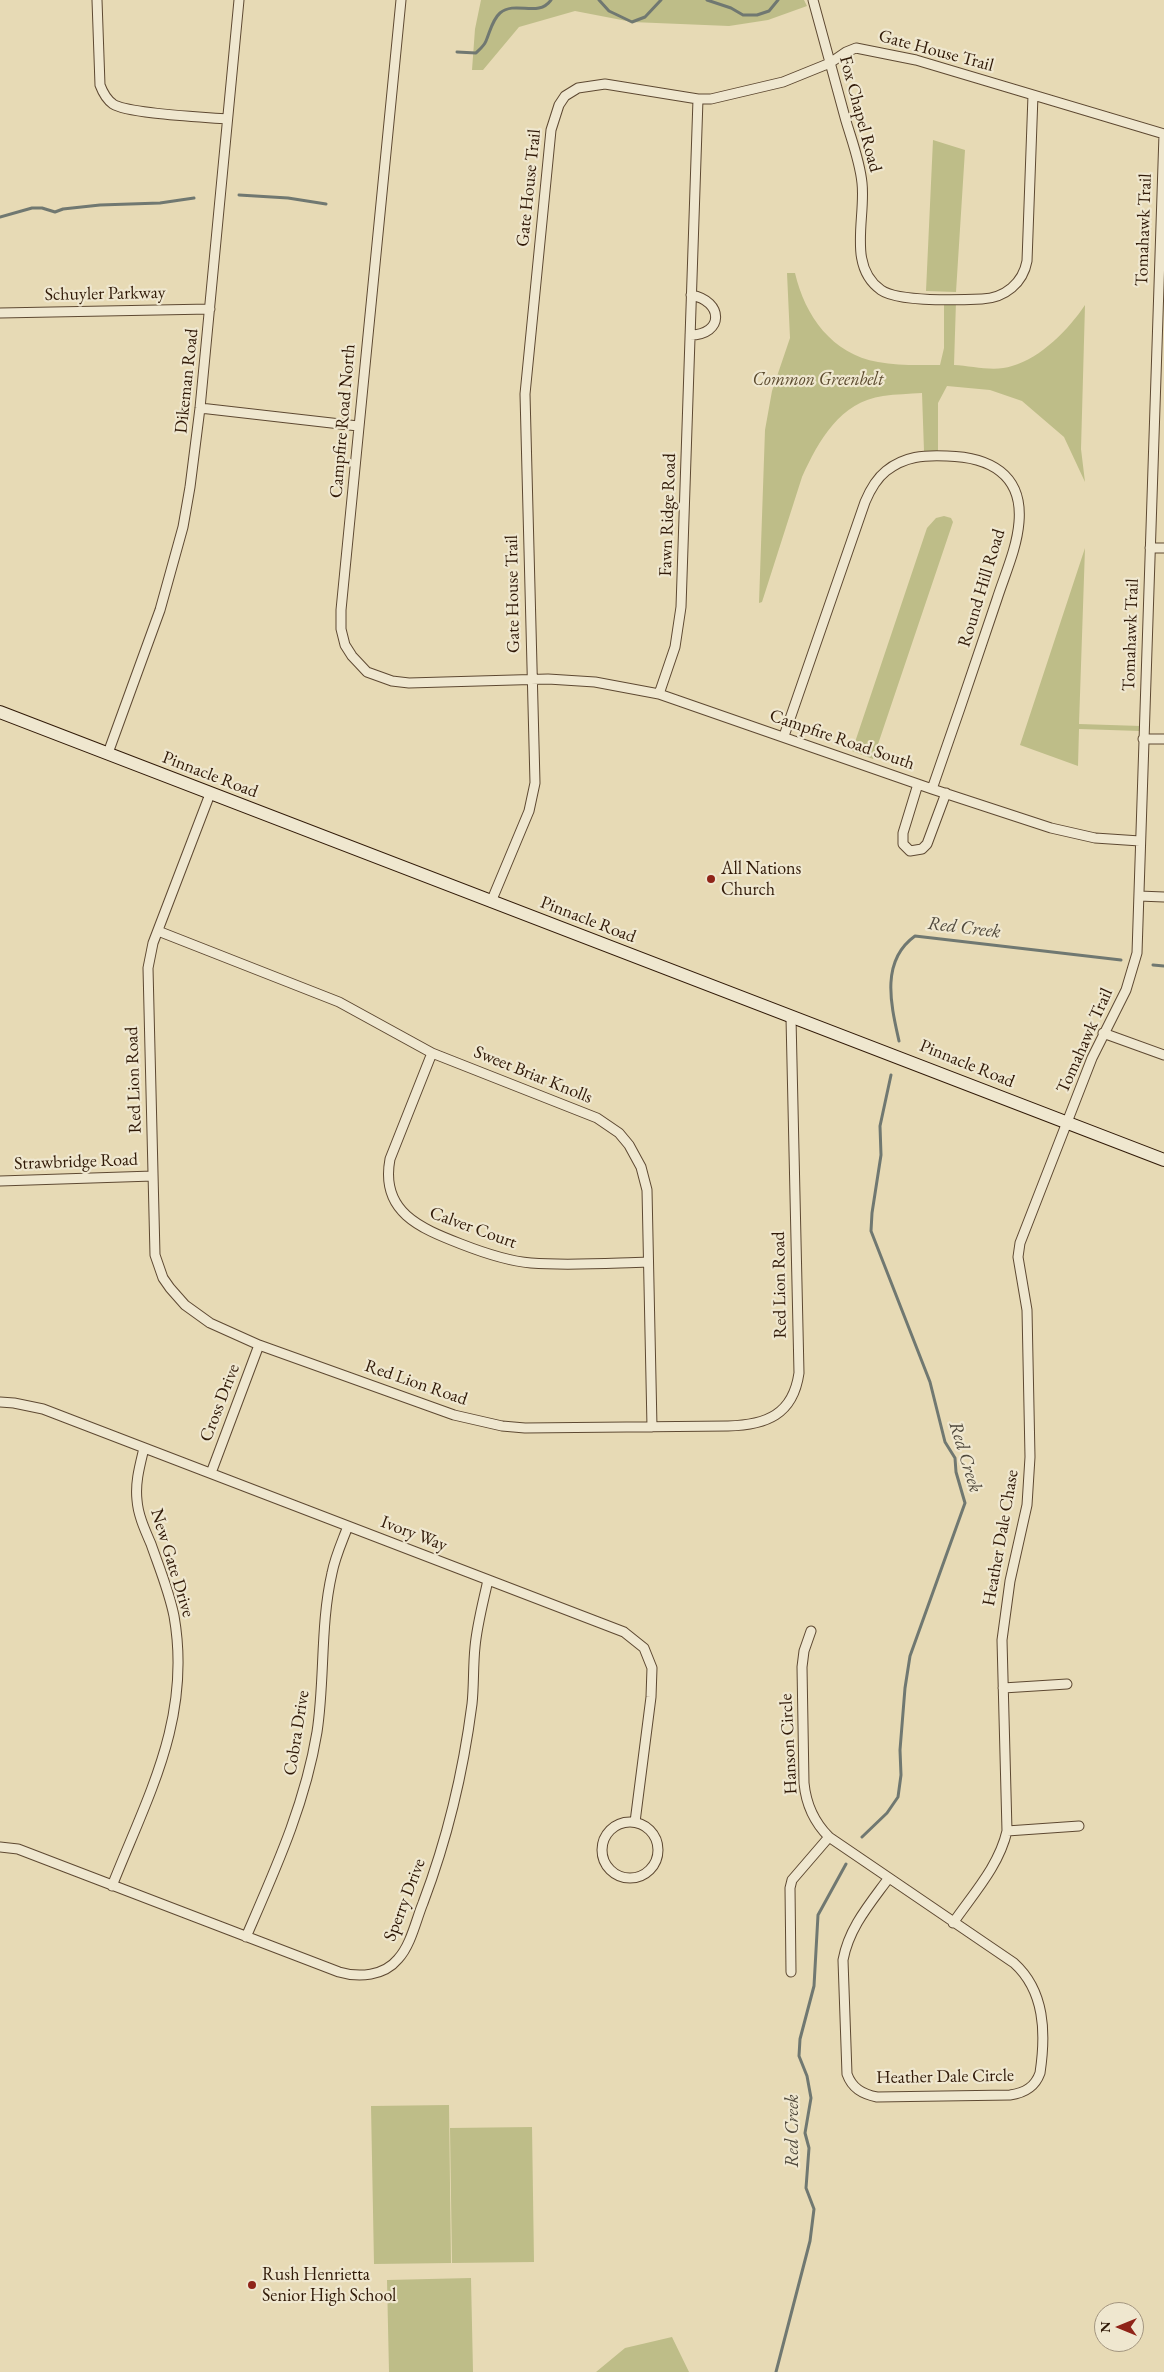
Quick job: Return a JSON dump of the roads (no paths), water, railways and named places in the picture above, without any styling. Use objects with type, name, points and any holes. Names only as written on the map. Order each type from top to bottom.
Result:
[{"type":"street","points":[[97,0],[100,85],[103,93],[112,104],[131,110],[227,119]]},
{"type":"street","name":"Dikeman Road","points":[[108,753],[154,627],[172,568],[190,487],[200,408],[239,0]]},
{"type":"street","name":"Campfire Road North","points":[[401,0],[358,426],[342,629],[352,656],[367,672],[392,681],[409,683],[531,680]]},
{"type":"street","name":"Fox Chapel Road","points":[[813,0],[862,183],[862,262],[874,284],[882,290],[897,296],[984,299],[1000,296],[1020,281],[1027,261],[1033,96]]},
{"type":"street","name":"Gate House Trail","points":[[492,902],[523,829],[533,798],[535,764],[531,680],[525,394],[554,116],[566,96],[578,88],[593,84],[605,84],[698,99],[722,97],[760,89],[830,63],[846,52],[856,48],[916,60],[1164,134]]},
{"type":"street","name":"Fawn Ridge Road","points":[[659,694],[675,647],[681,607],[698,99]]},
{"type":"street","name":"Tomahawk Trail","points":[[1067,1122],[1103,1033],[1126,990],[1135,964],[1160,318],[1164,134]]},
{"type":"street","points":[[690,335],[707,333],[713,326],[715,316],[713,306],[707,300],[691,295]]},
{"type":"street","name":"Schuyler Parkway","points":[[0,312],[210,308]]},
{"type":"street","points":[[200,408],[358,426]]},
{"type":"street","name":"Round Hill Road","points":[[784,736],[865,502],[879,477],[893,466],[912,457],[952,456],[983,460],[995,466],[1012,486],[1017,498],[1019,522],[1016,538],[992,614],[932,789]]},
{"type":"street","points":[[1150,548],[1164,548]]},
{"type":"street","name":"Campfire Road South","points":[[531,680],[595,682],[659,694],[946,794],[1074,834],[1140,841]]},
{"type":"street","name":"Pinnacle Road","points":[[0,712],[791,1018],[904,1058],[1164,1160]]},
{"type":"street","points":[[1143,739],[1164,739]]},
{"type":"street","points":[[918,784],[903,833],[903,844],[910,851],[922,849],[927,844],[946,794]]},
{"type":"street","name":"Red Lion Road","points":[[210,794],[150,956],[148,980],[155,1255],[166,1283],[177,1298],[193,1312],[216,1326],[259,1345],[454,1415],[502,1426],[554,1429],[728,1426],[757,1424],[778,1414],[794,1391],[798,1373],[791,1018]]},
{"type":"street","points":[[1139,896],[1164,897]]},
{"type":"street","name":"Sweet Briar Knolls","points":[[158,931],[339,1002],[432,1053],[584,1112],[609,1125],[619,1133],[636,1156],[645,1178],[647,1190],[652,1427]]},
{"type":"street","points":[[1103,1033],[1164,1055]]},
{"type":"street","name":"Calver Court","points":[[432,1053],[390,1159],[388,1170],[392,1195],[407,1217],[433,1233],[486,1254],[510,1260],[531,1263],[648,1262]]},
{"type":"street","name":"Heather Dale Chase","points":[[953,1923],[995,1864],[1007,1831],[1002,1640],[1005,1605],[1027,1505],[1030,1457],[1027,1310],[1018,1257],[1028,1221],[1067,1122]]},
{"type":"street","name":"Strawbridge Road","points":[[0,1181],[153,1176]]},
{"type":"street","name":"Cross Drive","points":[[211,1473],[259,1345]]},
{"type":"street","name":"Ivory Way","points":[[0,1402],[44,1409],[624,1632],[644,1648],[650,1658],[652,1682],[636,1822]]},
{"type":"street","name":"New Gate Drive","points":[[112,1886],[166,1751],[177,1700],[178,1670],[174,1616],[168,1592],[140,1515],[137,1500],[138,1476],[144,1448]]},
{"type":"street","name":"Cobra Drive","points":[[246,1936],[286,1844],[309,1774],[317,1730],[328,1594],[336,1557],[348,1526]]},
{"type":"street","name":"Sperry Drive","points":[[0,1847],[18,1849],[348,1975],[358,1976],[391,1966],[402,1954],[434,1875],[459,1790],[472,1702],[475,1647],[488,1580]]},
{"type":"street","name":"Hanson Circle","points":[[810,1631],[804,1651],[802,1667],[805,1793],[814,1818],[829,1837],[888,1879]]},
{"type":"street","points":[[1003,1688],[1067,1684]]},
{"type":"street","points":[[636,1822],[651,1832],[656,1839],[657,1858],[647,1873],[630,1879],[612,1873],[606,1866],[601,1847],[609,1830],[617,1825],[636,1822]]},
{"type":"street","points":[[1007,1831],[1079,1826]]},
{"type":"street","points":[[791,1972],[790,1888],[792,1880],[829,1837]]},
{"type":"street","name":"Heather Dale Circle","points":[[888,1879],[953,1923],[1014,1962],[1030,1980],[1038,1998],[1043,2027],[1041,2066],[1037,2080],[1026,2091],[1010,2095],[889,2097],[861,2092],[850,2081],[847,2074],[844,1960],[851,1932],[888,1879]]},
{"type":"waterway","points":[[457,52],[476,53],[485,43],[495,19],[506,9],[540,8],[551,0]]},
{"type":"waterway","points":[[599,0],[609,11],[632,22],[645,17],[661,0]]},
{"type":"waterway","points":[[707,0],[731,8],[743,15],[757,15],[769,11],[778,0]]},
{"type":"waterway","points":[[239,195],[288,198],[326,204]]},
{"type":"waterway","points":[[0,217],[32,208],[42,208],[55,212],[63,209],[100,205],[160,203],[194,198]]},
{"type":"waterway","name":"Red Creek","points":[[899,1041],[891,999],[892,971],[904,946],[915,936],[1121,960]]},
{"type":"waterway","name":"Red Creek","points":[[1153,965],[1164,966]]},
{"type":"waterway","name":"Red Creek","points":[[862,1837],[887,1813],[898,1797],[901,1775],[900,1750],[905,1688],[910,1656],[965,1503],[956,1472],[955,1458],[945,1442],[930,1382],[871,1231],[881,1155],[880,1126],[891,1075]]},
{"type":"waterway","name":"Red Creek","points":[[776,2372],[810,2241],[814,2209],[806,2188],[809,2148],[805,2133],[811,2098],[807,2076],[799,2056],[800,2039],[814,1986],[818,1915],[846,1864]]},
{"type":"place","name":"All Nations Church","points":[[711,879]]},
{"type":"place","name":"Rush Henrietta Senior High School","points":[[252,2285]]},
{"type":"park label","name":"Common Greenbelt","points":[[818,380]]}]
